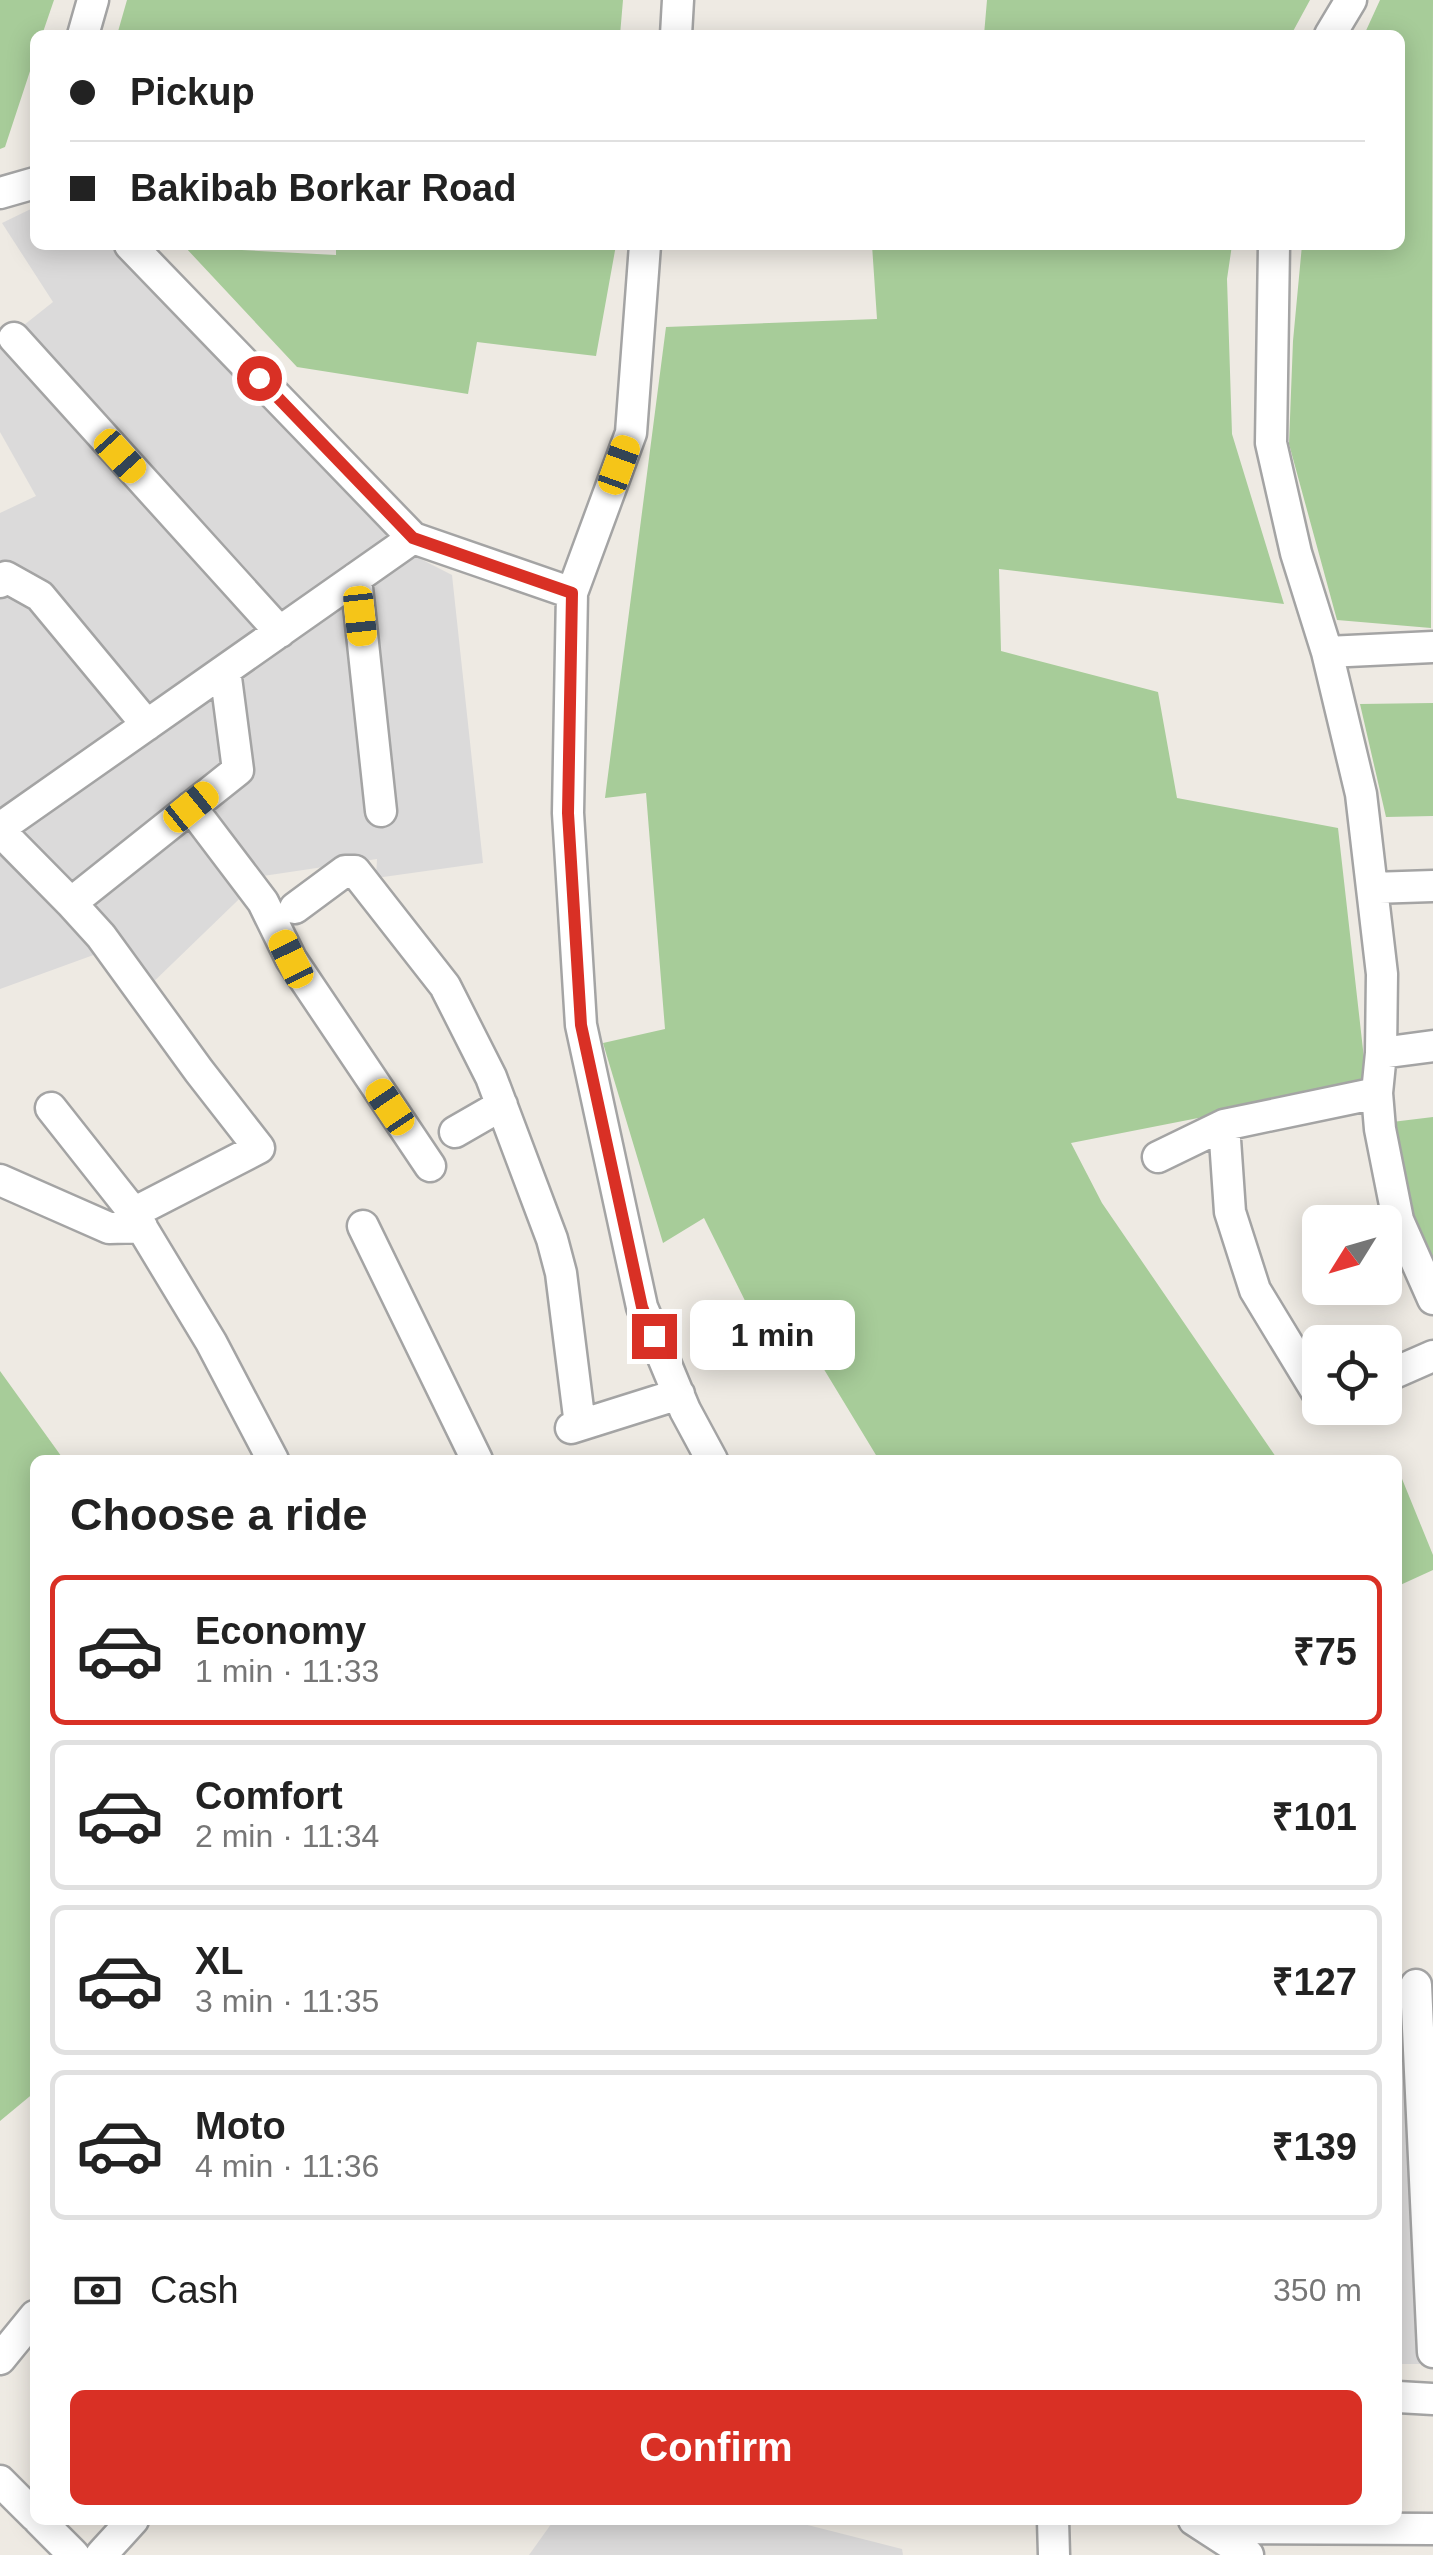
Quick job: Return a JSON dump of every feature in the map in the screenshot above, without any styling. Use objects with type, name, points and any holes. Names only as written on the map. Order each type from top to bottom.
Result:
[{"type":"street","points":[[84,30],[93,0]]},
{"type":"street","points":[[676,30],[678,0]]},
{"type":"street","points":[[1333,30],[1350,0]]},
{"type":"street","points":[[0,194],[30,185]]},
{"type":"street","points":[[135,250],[413,538],[572,593]]},
{"type":"street","points":[[645,250],[630,433],[572,593],[568,813],[581,1025],[642,1307],[678,1394],[709,1455]]},
{"type":"street","points":[[1274,250],[1270,443],[1361,794],[1382,974],[1377,1093],[1380,1128],[1398,1220],[1433,1299]]},
{"type":"street","points":[[14,338],[280,632]]},
{"type":"street","points":[[0,1180],[110,1228],[138,1220],[259,1148],[102,936],[0,829],[413,538]]},
{"type":"street","points":[[0,582],[6,577],[40,596],[147,725]]},
{"type":"street","points":[[356,578],[381,811]]},
{"type":"street","points":[[1327,652],[1433,647]]},
{"type":"street","points":[[71,903],[238,770],[225,670]]},
{"type":"street","points":[[191,807],[263,902],[291,959],[430,1166]]},
{"type":"street","points":[[295,908],[346,871],[355,870],[445,986],[491,1077],[552,1239],[561,1273],[575,1427],[678,1394]]},
{"type":"street","points":[[1372,888],[1433,886]]},
{"type":"street","points":[[1381,1053],[1433,1046]]},
{"type":"street","points":[[1158,1157],[1224,1125],[1377,1093]]},
{"type":"street","points":[[455,1132],[502,1106]]},
{"type":"street","points":[[51,1108],[138,1220],[211,1342],[270,1455]]},
{"type":"street","points":[[1224,1125],[1230,1212],[1255,1290],[1302,1367]]},
{"type":"street","points":[[363,1226],[475,1455]]},
{"type":"street","points":[[1402,1370],[1433,1356]]},
{"type":"street","points":[[1415,1986],[1430,2212],[1433,2352]]},
{"type":"street","points":[[0,2360],[30,2322]]},
{"type":"street","points":[[1402,2396],[1433,2398]]},
{"type":"street","points":[[0,2481],[30,2511]]},
{"type":"street","points":[[44,2525],[74,2555]]},
{"type":"street","points":[[101,2555],[128,2525]]},
{"type":"street","points":[[1053,2525],[1054,2555]]},
{"type":"street","points":[[1202,2525],[1252,2555]]},
{"type":"street","points":[[1239,2534],[1433,2529]]},
{"type":"street","points":[[1239,2534],[1252,2555]]},
{"type":"shaded area","points":[[30,209],[30,250],[121,250],[405,551],[452,575],[483,863],[376,878],[377,859],[263,876],[144,991],[110,949],[0,989],[0,513],[36,496],[0,432],[0,344],[53,302],[2,223]]},
{"type":"shaded area","points":[[1433,2059],[1433,2364],[1402,2364],[1402,2063]]},
{"type":"shaded area","points":[[550,2525],[808,2525],[902,2549],[903,2555],[529,2555]]},
{"type":"green space","points":[[0,0],[54,0],[44,30],[30,30],[30,71],[5,147],[0,149]]},
{"type":"green space","points":[[127,0],[623,0],[620,30],[118,30]]},
{"type":"green space","points":[[987,0],[1310,0],[1294,30],[984,30]]},
{"type":"green space","points":[[1380,0],[1433,0],[1431,628],[1337,620],[1289,444],[1302,250],[1405,250],[1405,30],[1366,30]]},
{"type":"green space","points":[[188,250],[336,255],[336,250],[615,250],[596,356],[477,342],[468,394],[297,367]]},
{"type":"green space","points":[[872,250],[1231,250],[1227,279],[1232,434],[1284,604],[999,569],[1001,651],[1158,692],[1177,798],[1338,828],[1367,1085],[1071,1143],[1102,1203],[1275,1455],[876,1455],[808,1343],[767,1345],[704,1218],[663,1243],[603,1043],[665,1029],[646,793],[605,798],[666,327],[877,319]]},
{"type":"green space","points":[[1433,703],[1433,816],[1386,817],[1360,704]]},
{"type":"green space","points":[[1433,1117],[1433,1278],[1411,1230],[1392,1122]]},
{"type":"green space","points":[[0,1371],[60,1455],[30,1455],[30,2096],[0,2121]]},
{"type":"green space","points":[[1402,1479],[1433,1555],[1433,1570],[1402,1584]]},
{"type":"route","points":[[259,378],[413,538],[572,593],[568,813],[581,1025],[642,1307],[654,1336]]}]
